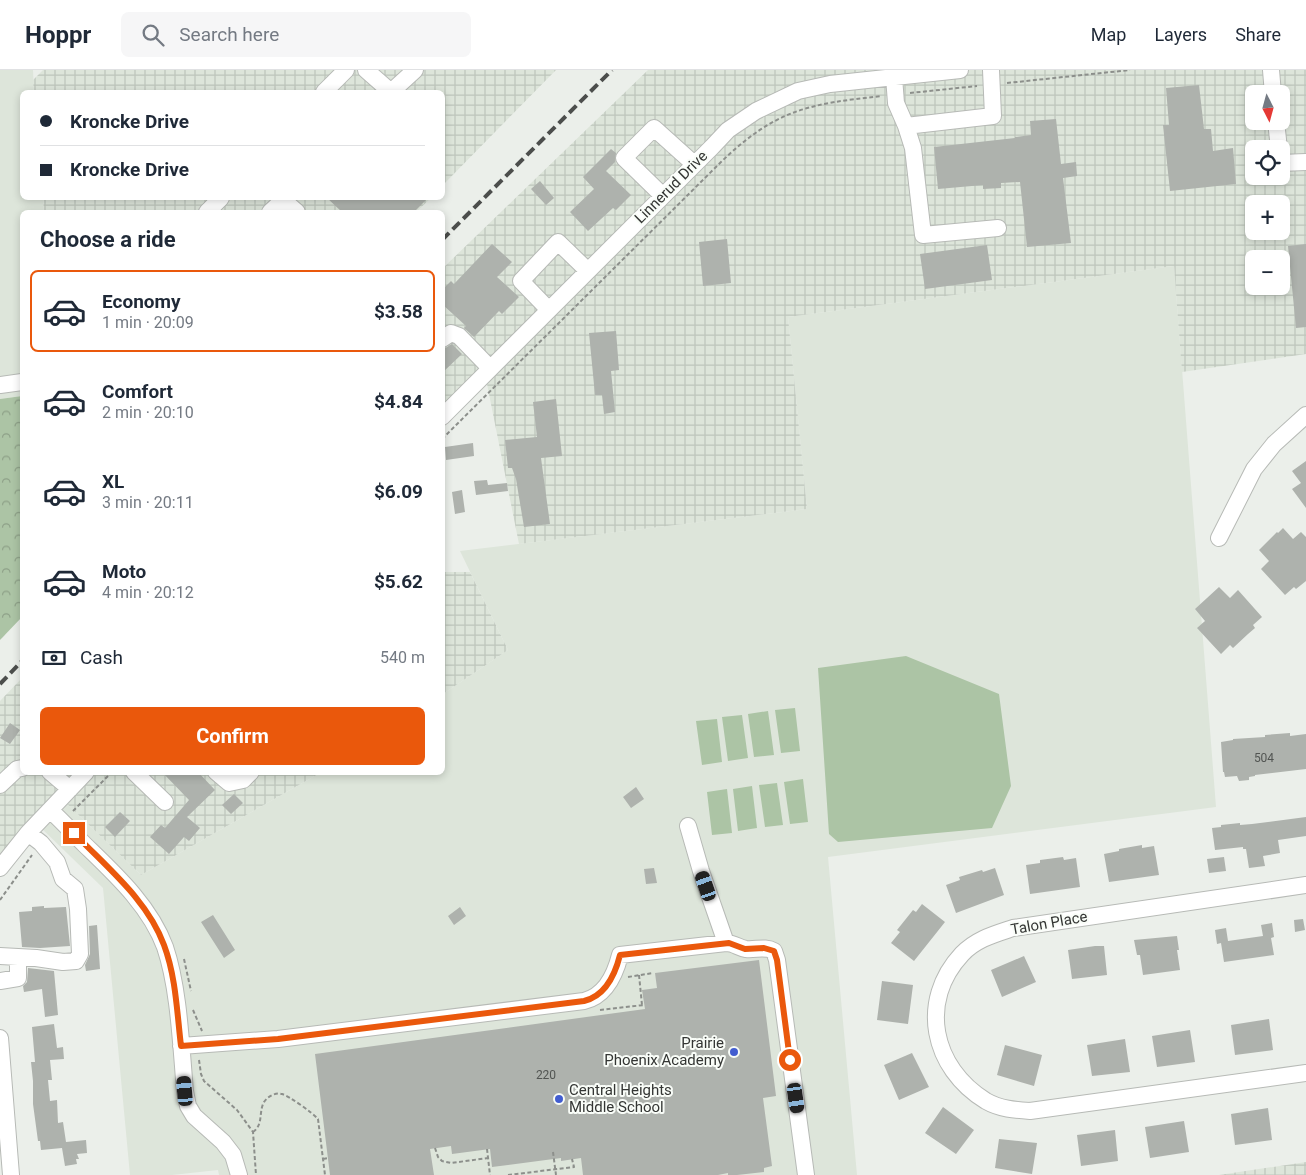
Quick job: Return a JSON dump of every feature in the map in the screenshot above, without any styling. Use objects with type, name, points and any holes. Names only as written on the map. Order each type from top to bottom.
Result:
[{"type":"street","points":[[326,90],[346,70]]},
{"type":"street","points":[[366,70],[389,90]]},
{"type":"street","points":[[393,90],[415,70]]},
{"type":"street","name":"Linnerud Drive","points":[[445,415],[728,130],[768,104],[787,95],[808,89],[868,75],[894,77],[960,70]]},
{"type":"street","points":[[1271,70],[1272,85]]},
{"type":"street","points":[[894,77],[896,104],[913,148],[923,235],[998,228]]},
{"type":"street","points":[[906,126],[993,116],[992,77]]},
{"type":"street","points":[[663,196],[624,158],[654,128],[694,164]]},
{"type":"street","points":[[1290,163],[1306,162]]},
{"type":"street","points":[[209,210],[219,200]]},
{"type":"street","points":[[272,210],[281,200]]},
{"type":"street","points":[[285,200],[295,210]]},
{"type":"street","points":[[549,310],[521,282],[558,242],[588,271]]},
{"type":"street","points":[[445,337],[451,333],[459,336],[490,368]]},
{"type":"street","points":[[0,386],[20,382]]},
{"type":"street","points":[[1219,538],[1254,469],[1274,444],[1306,415]]},
{"type":"street","points":[[0,784],[20,768]]},
{"type":"street","points":[[54,775],[70,789]]},
{"type":"street","points":[[0,868],[28,833],[83,775]]},
{"type":"street","points":[[137,775],[165,802]]},
{"type":"street","points":[[220,775],[229,783],[242,780],[248,775]]},
{"type":"street","points":[[50,810],[66,824],[134,895],[157,929],[169,959],[173,979],[188,1106],[194,1116],[223,1142],[233,1155],[240,1175]]},
{"type":"street","points":[[688,826],[701,871],[726,943]]},
{"type":"street","points":[[0,956],[63,962],[76,961],[80,954],[75,889],[63,879],[57,862],[41,843],[28,833]]},
{"type":"street","name":"Talon Place","points":[[1306,885],[1013,928],[984,938],[964,953],[948,972],[938,1000],[936,1029],[939,1045],[951,1068],[961,1080],[987,1101],[1008,1109],[1030,1111],[1306,1073]]},
{"type":"street","points":[[181,1046],[278,1039],[584,1001],[598,995],[603,990],[615,970],[620,955],[726,943],[745,949],[767,948],[774,951],[776,955],[806,1175]]},
{"type":"street","points":[[0,981],[18,978],[18,957]]},
{"type":"street","points":[[0,1038],[11,1175]]},
{"type":"path","points":[[445,436],[721,162],[748,138],[776,119],[811,106],[840,100],[896,94],[992,77],[1130,70]]},
{"type":"path","points":[[71,812],[109,775]]},
{"type":"path","points":[[0,900],[41,843]]},
{"type":"path","points":[[597,1010],[603,1011],[643,1005],[639,974]]},
{"type":"path","points":[[253,1132],[259,1126],[265,1101],[273,1095],[282,1094],[318,1119],[325,1175]]},
{"type":"path","points":[[435,1148],[438,1157],[446,1162],[488,1158]]},
{"type":"path","points":[[487,1149],[490,1175]]},
{"type":"path","points":[[553,1152],[556,1175]]},
{"type":"path","points":[[323,1159],[329,1158]]},
{"type":"path","points":[[508,1175],[574,1166],[572,1159]]},
{"type":"shaded area","points":[[0,70],[33,70],[34,90],[20,90],[20,200],[43,200],[44,210],[20,210],[20,396],[0,399]]},
{"type":"shaded area","points":[[43,70],[556,70],[445,183],[445,90],[34,90],[33,80]]},
{"type":"shaded area","points":[[648,70],[1306,70],[1306,354],[1182,372],[1174,266],[788,317],[807,509],[519,544],[485,374],[445,415],[445,266]]},
{"type":"shaded area","points":[[43,200],[429,200],[418,210],[44,210]]},
{"type":"shaded area","points":[[1174,266],[1216,807],[828,857],[857,1175],[219,1175],[218,1170],[172,1175],[130,1175],[103,888],[37,824],[61,798],[141,875],[316,775],[445,775],[445,693],[508,650],[460,551],[807,509],[788,317]]},
{"type":"shaded area","points":[[445,572],[470,572],[508,650],[445,693]]},
{"type":"shaded area","points":[[20,680],[20,775],[316,775],[141,875],[61,798],[0,868],[0,701]]},
{"type":"shaded area","points":[[1306,1162],[1306,1175],[1219,1175]]},
{"type":"green space","points":[[20,396],[20,619],[0,640],[0,399]]},
{"type":"green space","points":[[906,656],[999,694],[1011,786],[992,828],[838,842],[829,834],[818,668]]},
{"type":"green space","points":[[795,708],[800,751],[781,753],[775,710]]},
{"type":"green space","points":[[768,711],[774,755],[754,757],[748,714]]},
{"type":"green space","points":[[742,715],[748,758],[728,761],[722,717]]},
{"type":"green space","points":[[717,719],[722,762],[702,765],[696,721]]},
{"type":"green space","points":[[803,779],[808,822],[790,824],[784,782]]},
{"type":"green space","points":[[777,783],[783,825],[765,827],[759,785]]},
{"type":"green space","points":[[752,786],[757,828],[738,831],[733,789]]},
{"type":"green space","points":[[727,789],[732,833],[712,835],[707,792]]},
{"type":"building","points":[[1199,85],[1204,129],[1211,129],[1213,151],[1233,148],[1236,184],[1170,191],[1163,125],[1169,125],[1166,88]]},
{"type":"building","points":[[1056,119],[1061,164],[1076,162],[1077,176],[1063,178],[1071,243],[1027,247],[1020,182],[1001,183],[1001,188],[983,189],[983,185],[938,189],[934,147],[1031,135],[1030,121]]},
{"type":"building","points":[[611,149],[616,153],[615,162],[606,171],[631,195],[616,210],[613,208],[588,231],[570,212],[594,189],[583,177]]},
{"type":"building","points":[[540,181],[554,198],[546,205],[531,189]]},
{"type":"building","points":[[329,200],[426,200],[416,210],[340,210]]},
{"type":"building","points":[[727,239],[731,283],[703,286],[699,242]]},
{"type":"building","points":[[492,244],[512,262],[497,277],[519,297],[502,314],[499,311],[474,337],[464,328],[466,326],[445,307],[445,287],[451,281],[454,284]]},
{"type":"building","points":[[1306,244],[1306,327],[1296,328],[1290,250],[1288,246]]},
{"type":"building","points":[[987,245],[992,280],[925,289],[920,254]]},
{"type":"building","points":[[616,331],[619,370],[611,371],[615,412],[604,414],[602,395],[595,395],[589,333]]},
{"type":"building","points":[[452,344],[462,354],[445,370],[445,348]]},
{"type":"building","points":[[556,399],[562,456],[541,458],[550,524],[524,527],[516,479],[512,468],[508,468],[505,440],[537,437],[533,402]]},
{"type":"building","points":[[473,443],[474,456],[446,460],[445,447]]},
{"type":"building","points":[[1306,461],[1306,508],[1292,489],[1301,483],[1292,471]]},
{"type":"building","points":[[487,480],[488,485],[507,483],[508,491],[476,495],[474,481]]},
{"type":"building","points":[[462,490],[465,512],[455,514],[452,492]]},
{"type":"building","points":[[1283,528],[1293,539],[1301,532],[1306,537],[1306,581],[1296,589],[1294,587],[1285,595],[1261,569],[1269,561],[1259,550]]},
{"type":"building","points":[[1219,587],[1230,598],[1238,590],[1262,617],[1253,625],[1255,628],[1233,648],[1230,645],[1221,654],[1197,628],[1205,621],[1195,609]]},
{"type":"building","points":[[10,723],[20,730],[10,744],[0,738]]},
{"type":"building","points":[[1290,733],[1290,736],[1306,734],[1306,769],[1255,775],[1249,777],[1249,780],[1239,781],[1237,776],[1225,777],[1221,742]]},
{"type":"building","points":[[165,775],[201,775],[215,790],[187,817],[200,828],[189,841],[184,837],[169,854],[150,837],[161,825],[165,828],[189,800]]},
{"type":"building","points":[[636,787],[644,799],[631,808],[623,797]]},
{"type":"building","points":[[234,794],[243,803],[231,814],[222,805]]},
{"type":"building","points":[[120,812],[130,821],[115,837],[105,827]]},
{"type":"building","points":[[1306,817],[1306,836],[1278,840],[1280,853],[1263,856],[1265,866],[1249,868],[1246,849],[1243,849],[1243,847],[1215,850],[1212,828],[1221,827],[1221,825],[1252,824]]},
{"type":"building","points":[[1142,845],[1142,848],[1154,846],[1159,875],[1109,882],[1104,854]]},
{"type":"building","points":[[1063,857],[1064,860],[1076,858],[1080,887],[1030,894],[1026,865],[1040,863],[1040,860]]},
{"type":"building","points":[[1224,857],[1226,871],[1209,873],[1207,859]]},
{"type":"building","points":[[654,868],[657,883],[646,884],[644,869]]},
{"type":"building","points":[[995,868],[1004,895],[956,913],[946,885],[960,880],[959,877]]},
{"type":"building","points":[[922,904],[945,922],[914,961],[891,943],[900,932],[897,930],[913,910],[916,912]]},
{"type":"building","points":[[44,906],[44,908],[66,907],[70,946],[22,947],[19,912],[32,911],[32,907]]},
{"type":"building","points":[[460,907],[466,916],[454,925],[448,916]]},
{"type":"building","points":[[213,915],[235,950],[224,958],[201,922]]},
{"type":"building","points":[[1303,919],[1305,930],[1295,932],[1294,920]]},
{"type":"building","points":[[1272,923],[1274,937],[1271,938],[1274,955],[1224,962],[1221,943],[1217,944],[1215,930],[1226,928],[1228,941],[1263,936],[1261,925]]},
{"type":"building","points":[[97,925],[100,969],[86,971],[85,965],[90,954],[89,926]]},
{"type":"building","points":[[1177,936],[1180,970],[1143,975],[1140,955],[1137,955],[1134,940]]},
{"type":"building","points":[[1104,946],[1107,975],[1072,979],[1068,950]]},
{"type":"building","points":[[1024,956],[1036,982],[1002,997],[991,970]]},
{"type":"building","points":[[759,960],[776,1096],[763,1098],[772,1166],[764,1168],[764,1172],[737,1175],[728,1175],[728,1173],[718,1175],[583,1175],[581,1158],[561,1161],[561,1158],[492,1167],[490,1149],[452,1154],[451,1146],[430,1149],[434,1175],[330,1175],[315,1054],[645,1009],[642,990],[657,988],[655,973]]},
{"type":"building","points":[[28,968],[54,971],[58,1015],[45,1017],[42,989],[24,992],[23,986],[27,982]]},
{"type":"building","points":[[882,981],[913,985],[908,1024],[877,1020]]},
{"type":"building","points":[[1269,1019],[1273,1050],[1235,1055],[1231,1025]]},
{"type":"building","points":[[54,1024],[57,1048],[63,1047],[64,1059],[50,1060],[52,1080],[48,1080],[50,1101],[57,1100],[58,1123],[63,1122],[66,1142],[86,1140],[87,1153],[77,1154],[79,1159],[76,1159],[77,1164],[65,1166],[62,1148],[41,1150],[33,1104],[31,1062],[35,1062],[32,1027]]},
{"type":"building","points":[[1190,1030],[1195,1062],[1157,1067],[1152,1036]]},
{"type":"building","points":[[1125,1039],[1130,1072],[1092,1076],[1087,1045]]},
{"type":"building","points":[[1005,1045],[1042,1055],[1034,1086],[997,1075]]},
{"type":"building","points":[[912,1053],[929,1087],[899,1100],[884,1065]]},
{"type":"building","points":[[943,1107],[974,1130],[956,1154],[925,1133]]},
{"type":"building","points":[[1268,1108],[1272,1140],[1235,1145],[1231,1114]]},
{"type":"building","points":[[1184,1121],[1189,1152],[1150,1158],[1145,1127]]},
{"type":"building","points":[[1115,1130],[1118,1161],[1081,1166],[1077,1135]]},
{"type":"building","points":[[999,1139],[1037,1143],[1032,1174],[995,1168]]},
{"type":"railway","points":[[445,237],[612,70]]},
{"type":"railway","points":[[0,684],[20,663]]},
{"type":"place","name":"Prairie Phoenix Academy","points":[[734,1052]]},
{"type":"place","name":"Central Heights Middle School","points":[[559,1099]]},
{"type":"route","points":[[74,833],[134,895],[157,929],[169,959],[181,1046],[278,1039],[584,1001],[598,995],[608,984],[620,955],[729,943],[745,949],[764,948],[774,951],[777,960],[790,1060]]}]
